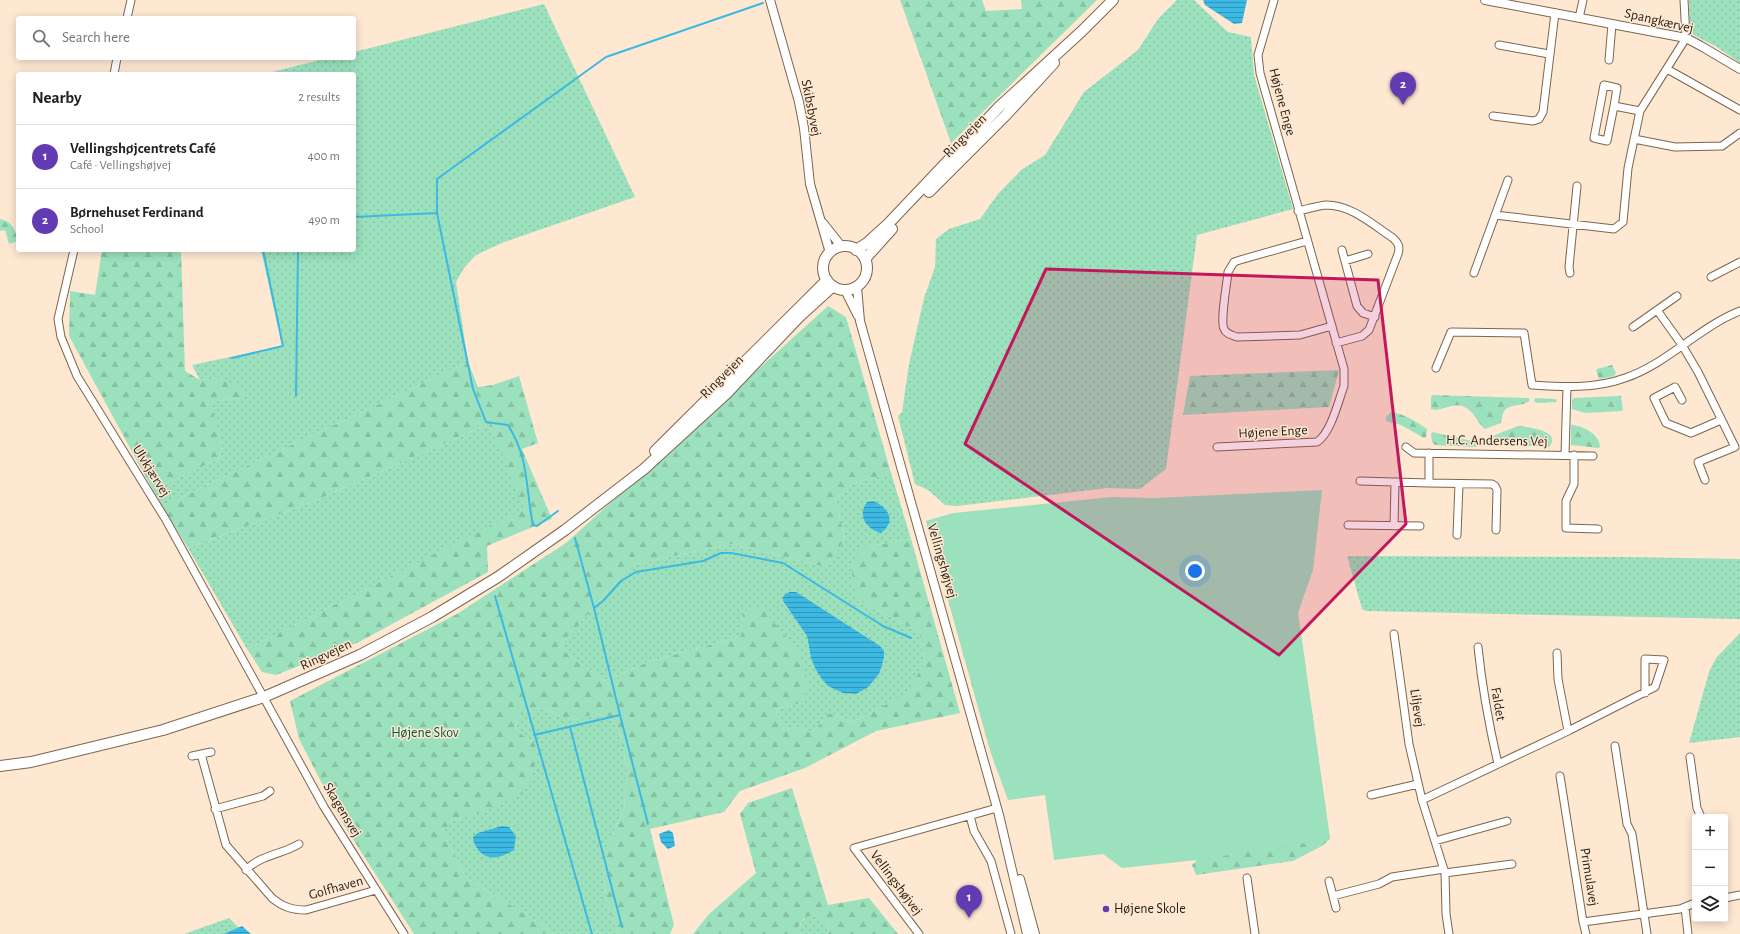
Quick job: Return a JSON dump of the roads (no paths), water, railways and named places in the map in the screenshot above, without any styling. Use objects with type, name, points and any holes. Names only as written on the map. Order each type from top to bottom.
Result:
[{"type":"main road","name":"Ringvejen","points":[[856,250],[867,243],[888,224],[999,107],[1082,31],[1113,0]]},
{"type":"main road","name":"Ringvejen","points":[[865,259],[877,244],[1005,116],[1082,31]]},
{"type":"main road","points":[[842,247],[856,250],[865,259],[867,267],[866,276],[857,287],[845,290],[830,283],[824,266],[830,253],[842,247]]},
{"type":"main road","name":"Ringvejen","points":[[0,766],[31,762],[163,730],[264,697],[360,655],[432,617],[498,577],[565,530],[644,469],[709,410],[830,283]]},
{"type":"street","points":[[127,16],[131,0]]},
{"type":"street","name":"Skibsbyvej","points":[[770,0],[799,102],[804,128],[807,171],[830,253]]},
{"type":"street","name":"Højene Enge","points":[[1217,447],[1310,444],[1317,442],[1324,438],[1344,386],[1344,369],[1298,211],[1258,63],[1260,47],[1274,0]]},
{"type":"street","name":"Spangkærvej","points":[[1486,0],[1686,38],[1740,69]]},
{"type":"street","points":[[1579,18],[1583,0]]},
{"type":"street","points":[[1495,215],[1614,229],[1623,222],[1628,168],[1640,111],[1686,38],[1684,0]]},
{"type":"street","points":[[1493,116],[1533,121],[1539,119],[1543,112],[1555,13]]},
{"type":"street","name":"Spangkærvej","points":[[1609,60],[1612,24]]},
{"type":"street","points":[[1499,45],[1550,54]]},
{"type":"street","points":[[114,72],[118,60]]},
{"type":"street","points":[[1667,69],[1740,110]]},
{"type":"street","points":[[1604,85],[1617,88],[1614,106],[1607,140],[1594,138],[1604,85]]},
{"type":"street","points":[[1614,106],[1640,111]]},
{"type":"street","points":[[1634,139],[1675,146],[1722,146],[1740,133]]},
{"type":"street","points":[[1474,273],[1508,180]]},
{"type":"street","points":[[1570,273],[1569,267],[1577,186]]},
{"type":"street","points":[[1298,211],[1325,205],[1340,206],[1349,209],[1399,243],[1400,249],[1369,330],[1362,336],[1336,343]]},
{"type":"street","name":"Skibsbyvej","points":[[822,221],[842,247]]},
{"type":"street","points":[[1307,242],[1234,262],[1228,272],[1223,314],[1224,330],[1228,334],[1237,337],[1300,335],[1332,326]]},
{"type":"street","points":[[1342,250],[1360,311],[1375,317]]},
{"type":"street","name":"Ulvkjærvej","points":[[74,252],[58,319],[61,337],[67,355],[77,376],[166,520],[264,697]]},
{"type":"street","points":[[1345,260],[1368,254]]},
{"type":"street","points":[[1711,277],[1740,262]]},
{"type":"street","name":"Vellingshøjvej","points":[[857,287],[860,320],[997,808],[1005,836],[1011,849],[1035,934]]},
{"type":"street","name":"Vellingshøjvej","points":[[845,290],[860,320]]},
{"type":"street","points":[[1633,327],[1677,296]]},
{"type":"street","points":[[1657,310],[1698,372],[1736,447],[1698,462],[1705,480]]},
{"type":"street","points":[[1436,368],[1451,332],[1524,333],[1532,385],[1567,387],[1600,385],[1625,378],[1646,368],[1712,326],[1740,311]]},
{"type":"street","name":"H.C. Andersens Vej","points":[[1565,455],[1567,387]]},
{"type":"street","points":[[1682,400],[1675,387],[1654,398],[1666,423],[1691,433],[1721,420]]},
{"type":"street","name":"H.C. Andersens Vej","points":[[1406,447],[1414,453],[1593,456]]},
{"type":"street","name":"H.C. Andersens Vej","points":[[1429,453],[1429,483]]},
{"type":"street","points":[[1574,455],[1574,484],[1566,502],[1566,528],[1598,529]]},
{"type":"street","points":[[1360,481],[1492,484],[1497,490],[1496,530]]},
{"type":"street","points":[[1394,526],[1395,482]]},
{"type":"street","points":[[1457,535],[1459,484]]},
{"type":"street","points":[[1348,525],[1420,526]]},
{"type":"street","name":"Liljevej","points":[[1394,634],[1409,744],[1422,800],[1445,871],[1446,914],[1450,934]]},
{"type":"street","name":"Faldet","points":[[1478,647],[1482,688],[1498,764]]},
{"type":"street","points":[[1557,653],[1558,679],[1568,731]]},
{"type":"street","points":[[1422,800],[1655,688],[1664,660],[1645,659],[1645,692]]},
{"type":"street","name":"Skagensvej","points":[[264,697],[269,709],[324,807],[404,934]]},
{"type":"street","points":[[1615,746],[1627,824],[1632,834],[1647,934]]},
{"type":"street","points":[[192,756],[211,752]]},
{"type":"street","name":"Golfhaven","points":[[201,754],[215,810],[226,845],[246,870],[280,905],[298,910],[314,908],[376,890]]},
{"type":"street","points":[[1690,757],[1697,808],[1700,814]]},
{"type":"street","name":"Primulavej","points":[[1560,776],[1583,922],[1644,914],[1684,907],[1692,904]]},
{"type":"street","points":[[1371,795],[1418,784]]},
{"type":"street","points":[[215,810],[263,796],[270,791]]},
{"type":"street","name":"Vellingshøjvej","points":[[919,934],[854,848],[997,808]]},
{"type":"street","points":[[970,816],[974,831],[990,861],[1011,934]]},
{"type":"street","points":[[1435,841],[1507,821]]},
{"type":"street","name":"Vellingshøjvej","points":[[1005,836],[1006,850],[1027,934]]},
{"type":"street","points":[[246,870],[256,861],[290,849],[299,844]]},
{"type":"street","points":[[1332,896],[1379,884],[1392,877],[1512,864]]},
{"type":"street","points":[[1247,878],[1255,934]]},
{"type":"street","points":[[1329,881],[1336,908]]},
{"type":"street","points":[[1728,897],[1740,895]]},
{"type":"street","points":[[1684,907],[1688,934]]},
{"type":"street","points":[[1583,922],[1586,934]]},
{"type":"water","points":[[1203,0],[1247,0],[1242,23],[1234,24],[1205,5]]},
{"type":"water","points":[[873,501],[883,507],[889,515],[889,524],[881,533],[867,525],[863,517],[864,507],[867,502]]},
{"type":"water","points":[[796,592],[880,646],[884,651],[884,658],[879,674],[867,688],[856,694],[843,693],[828,686],[821,678],[811,658],[807,636],[783,601],[785,594]]},
{"type":"water","points":[[502,826],[509,827],[516,836],[514,850],[505,855],[496,857],[487,856],[479,851],[473,837],[478,833]]},
{"type":"water","points":[[669,830],[673,833],[675,846],[668,849],[661,842],[659,834]]},
{"type":"water","points":[[242,926],[251,934],[224,934]]},
{"type":"waterway","points":[[558,511],[537,526],[533,525],[526,474],[520,450],[515,438],[508,425],[486,422],[473,389],[437,213],[437,179],[606,57],[763,3]]},
{"type":"waterway","points":[[356,217],[437,213]]},
{"type":"waterway","points":[[232,358],[283,346],[263,252]]},
{"type":"waterway","points":[[296,396],[298,252]]},
{"type":"waterway","points":[[534,735],[620,715],[575,538]]},
{"type":"waterway","points":[[594,608],[603,601],[621,581],[636,572],[703,561],[721,553],[731,553],[783,563],[883,626],[911,638]]},
{"type":"waterway","points":[[495,596],[592,934]]},
{"type":"waterway","points":[[620,715],[648,824]]},
{"type":"waterway","points":[[570,727],[622,927]]},
{"type":"place","name":"Børnehuset Ferdinand","points":[[1403,105]]},
{"type":"place","name":"Højene Skole","points":[[1106,909]]},
{"type":"place","name":"Vellingshøjcentrets Café","points":[[969,918]]},
{"type":"park label","name":"Højene Skov","points":[[425,733]]}]
